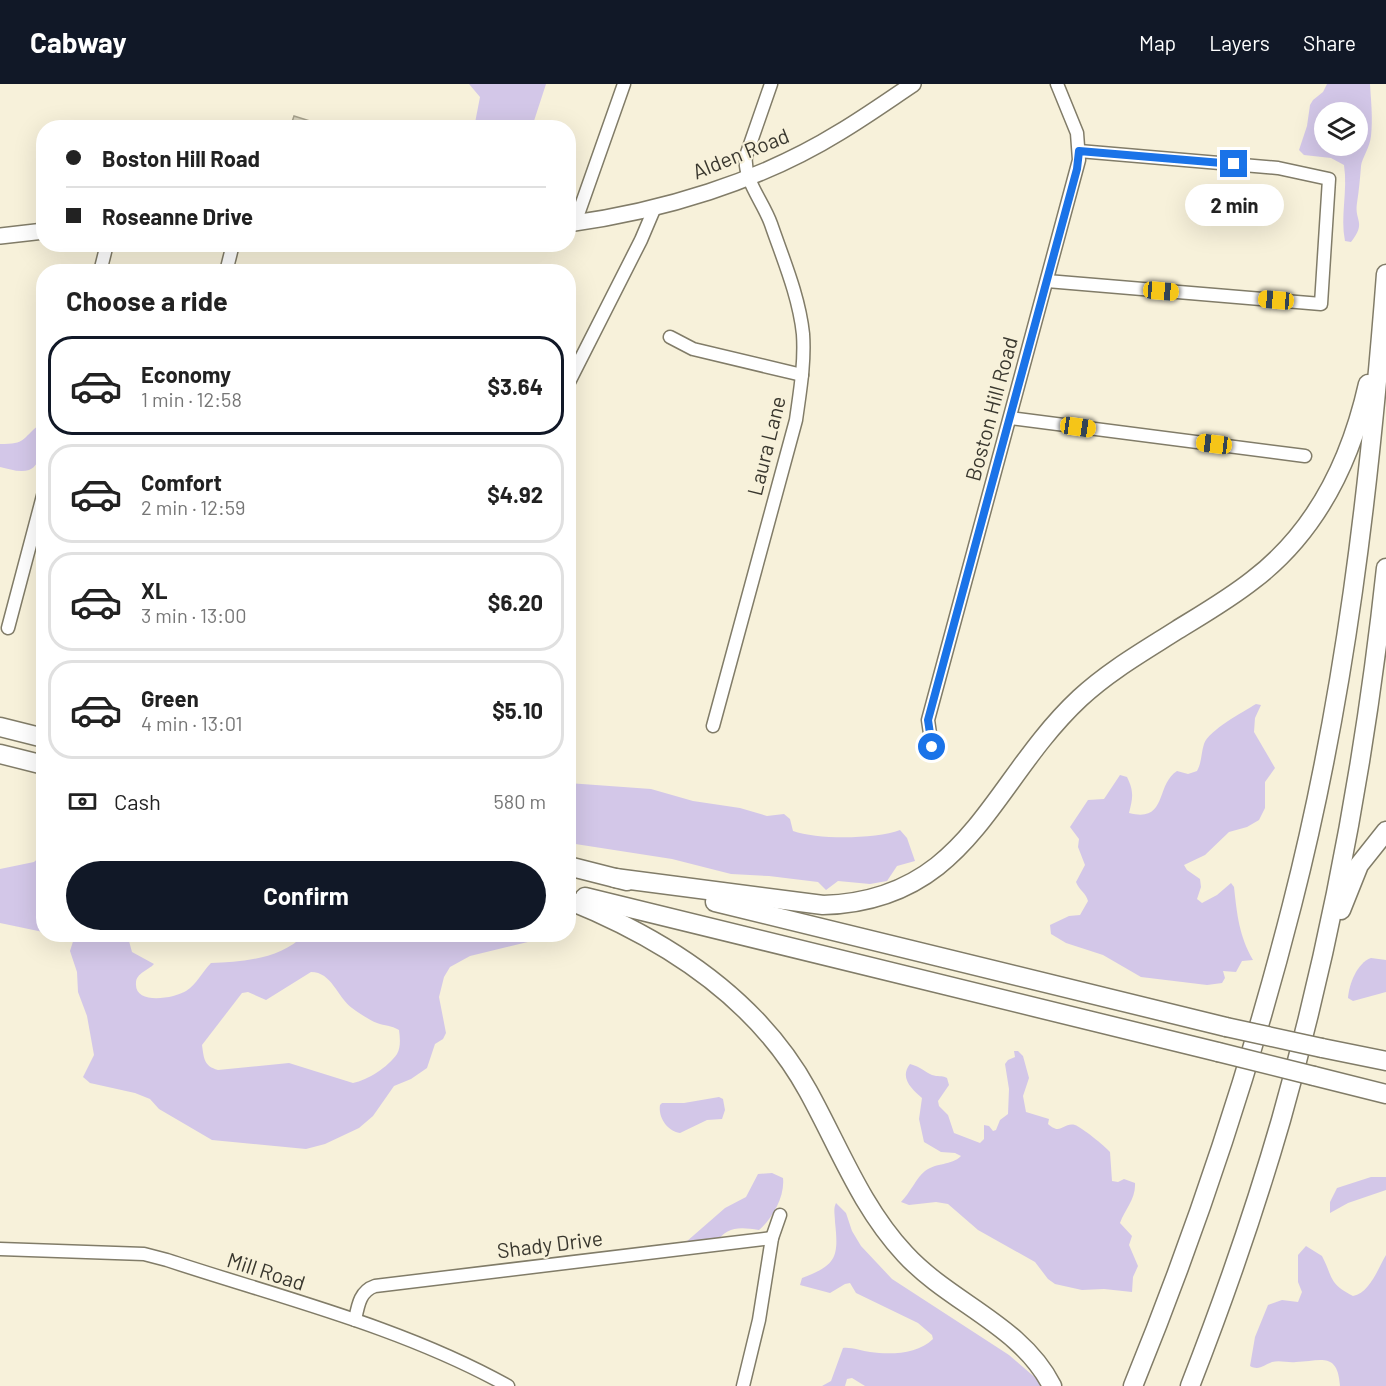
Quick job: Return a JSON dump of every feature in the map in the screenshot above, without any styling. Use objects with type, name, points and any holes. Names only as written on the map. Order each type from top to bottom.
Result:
[{"type":"highway","points":[[1134,1386],[1209,1188],[1256,1042],[1293,903],[1326,749],[1346,639],[1365,501],[1386,274]]},
{"type":"highway","points":[[615,878],[806,904],[839,905],[867,901],[895,892],[933,872],[968,838],[1045,736],[1081,696],[1114,671],[1254,579],[1297,538],[1322,502],[1350,445],[1365,399],[1382,321]]},
{"type":"highway","points":[[1190,1386],[1264,1175],[1307,1018],[1353,800],[1374,670],[1386,568]]},
{"type":"highway","points":[[0,728],[36,736]]},
{"type":"highway","points":[[0,754],[36,763]]},
{"type":"highway","points":[[1307,1018],[1354,874],[1364,856],[1386,831]]},
{"type":"highway","points":[[576,868],[1226,1027],[1386,1061]]},
{"type":"highway","points":[[576,895],[1386,1094]]},
{"type":"highway","points":[[576,904],[636,931],[674,953],[713,981],[756,1019],[776,1041],[798,1073],[860,1192],[887,1233],[930,1278],[1023,1346],[1038,1362],[1052,1386]]},
{"type":"main road","name":"Alden Road","points":[[576,223],[655,207],[749,178],[840,133],[913,84]]},
{"type":"main road","points":[[0,236],[36,232]]},
{"type":"street","points":[[576,213],[624,84]]},
{"type":"street","points":[[749,178],[745,168],[746,156],[771,84]]},
{"type":"street","name":"Boston Hill Road","points":[[932,747],[928,720],[1077,169],[1079,151],[1077,133],[1057,84]]},
{"type":"street","points":[[1047,281],[1321,304],[1329,179],[1278,168],[1079,151]]},
{"type":"street","name":"Laura Lane","points":[[713,726],[796,420],[802,375],[803,332],[797,304],[767,213],[749,178]]},
{"type":"street","points":[[576,368],[641,240],[655,207]]},
{"type":"street","points":[[670,337],[693,349],[802,375]]},
{"type":"street","points":[[1010,418],[1305,456]]},
{"type":"street","points":[[9,628],[36,523]]},
{"type":"street","points":[[743,1386],[762,1306],[772,1238],[780,1215]]},
{"type":"street","name":"Shady Drive","points":[[355,1320],[362,1295],[367,1289],[375,1286],[772,1238]]},
{"type":"street","name":"Mill Road","points":[[0,1249],[144,1254],[355,1320],[439,1352],[508,1386]]},
{"type":"shaded area","points":[[469,84],[546,84],[534,120],[476,120],[480,97]]},
{"type":"shaded area","points":[[1327,84],[1370,84],[1372,117],[1368,146],[1368,102],[1314,102],[1314,156],[1364,156],[1361,166],[1357,209],[1359,226],[1351,242],[1345,241],[1344,232],[1344,165],[1331,158],[1304,155],[1299,150],[1313,100],[1323,92]]},
{"type":"shaded area","points":[[36,428],[36,464],[34,467],[22,471],[0,467],[0,444],[23,440]]},
{"type":"shaded area","points":[[1256,704],[1261,705],[1255,718],[1254,732],[1275,768],[1265,782],[1265,808],[1259,820],[1247,827],[1229,832],[1205,855],[1184,865],[1200,879],[1201,887],[1197,899],[1202,903],[1217,895],[1231,883],[1234,887],[1242,933],[1253,960],[1242,961],[1236,972],[1223,971],[1225,978],[1222,983],[1207,985],[1141,977],[1103,955],[1066,943],[1051,934],[1050,925],[1069,916],[1080,915],[1088,901],[1076,882],[1085,865],[1078,847],[1079,839],[1070,827],[1088,800],[1104,799],[1120,775],[1127,777],[1131,786],[1132,799],[1129,813],[1141,815],[1150,813],[1156,808],[1170,777],[1177,771],[1188,774],[1197,771],[1204,744],[1212,733]]},
{"type":"shaded area","points":[[576,784],[651,789],[693,801],[740,808],[767,816],[784,814],[790,819],[793,831],[817,836],[862,837],[900,830],[907,838],[915,861],[897,866],[887,881],[870,884],[838,881],[826,890],[818,882],[731,874],[672,859],[576,844]]},
{"type":"shaded area","points":[[36,860],[36,931],[0,923],[0,869]]},
{"type":"shaded area","points":[[73,942],[129,942],[132,952],[154,964],[138,977],[137,990],[141,995],[148,997],[165,998],[186,991],[211,963],[260,958],[296,942],[528,942],[470,956],[450,967],[444,977],[439,997],[446,1033],[443,1039],[435,1044],[427,1068],[411,1079],[394,1086],[373,1116],[359,1128],[325,1144],[306,1149],[212,1140],[159,1109],[150,1099],[135,1093],[90,1083],[83,1077],[94,1055],[87,1016],[78,992],[77,972],[70,951]],"holes":[[[311,972],[324,976],[355,1010],[374,1022],[399,1030],[400,1042],[397,1054],[383,1068],[353,1083],[289,1063],[218,1070],[207,1064],[202,1045],[242,993],[248,992],[266,1000]]]},
{"type":"shaded area","points":[[1371,958],[1386,960],[1386,992],[1353,1001],[1348,998],[1352,981],[1362,964]]},
{"type":"shaded area","points":[[1014,1051],[1018,1051],[1023,1056],[1029,1078],[1023,1096],[1026,1112],[1049,1119],[1048,1124],[1056,1129],[1075,1125],[1082,1129],[1110,1152],[1112,1181],[1118,1182],[1124,1179],[1135,1183],[1132,1199],[1120,1223],[1132,1236],[1129,1245],[1138,1266],[1133,1277],[1132,1292],[1104,1289],[1082,1290],[1055,1284],[1048,1279],[1035,1262],[978,1230],[948,1204],[936,1202],[909,1205],[901,1202],[925,1171],[961,1156],[941,1152],[924,1142],[919,1119],[922,1098],[906,1079],[910,1064],[932,1075],[947,1078],[949,1085],[938,1101],[939,1106],[948,1115],[954,1133],[980,1143],[984,1139],[984,1125],[989,1126],[993,1131],[996,1130],[1000,1120],[1008,1114],[1009,1089],[1005,1064],[1015,1057]]},
{"type":"shaded area","points":[[719,1097],[723,1099],[725,1110],[722,1119],[707,1120],[680,1133],[667,1126],[660,1114],[662,1103],[684,1103]]},
{"type":"shaded area","points":[[772,1173],[783,1178],[782,1192],[773,1213],[759,1230],[734,1229],[724,1234],[715,1244],[686,1246],[686,1242],[725,1208],[746,1197],[758,1174]]},
{"type":"shaded area","points":[[1371,1177],[1386,1177],[1386,1190],[1348,1203],[1330,1213],[1330,1202],[1337,1188]]},
{"type":"shaded area","points":[[836,1203],[846,1213],[852,1231],[861,1246],[892,1279],[1009,1355],[1045,1386],[865,1386],[852,1378],[847,1379],[845,1386],[822,1386],[831,1381],[843,1348],[895,1353],[920,1348],[933,1339],[932,1335],[918,1323],[856,1293],[850,1283],[830,1293],[800,1285],[802,1278],[822,1269],[833,1259],[836,1244],[834,1212]]},
{"type":"shaded area","points":[[1306,1246],[1322,1256],[1335,1283],[1353,1296],[1369,1285],[1386,1255],[1386,1386],[1340,1386],[1336,1367],[1326,1360],[1275,1361],[1259,1368],[1250,1366],[1255,1337],[1268,1305],[1282,1300],[1298,1302],[1302,1292],[1298,1282],[1298,1255]]},
{"type":"building","points":[[294,116],[307,120],[293,120]]},
{"type":"route","points":[[932,747],[928,735],[928,720],[1077,169],[1079,151],[1234,164]]}]
